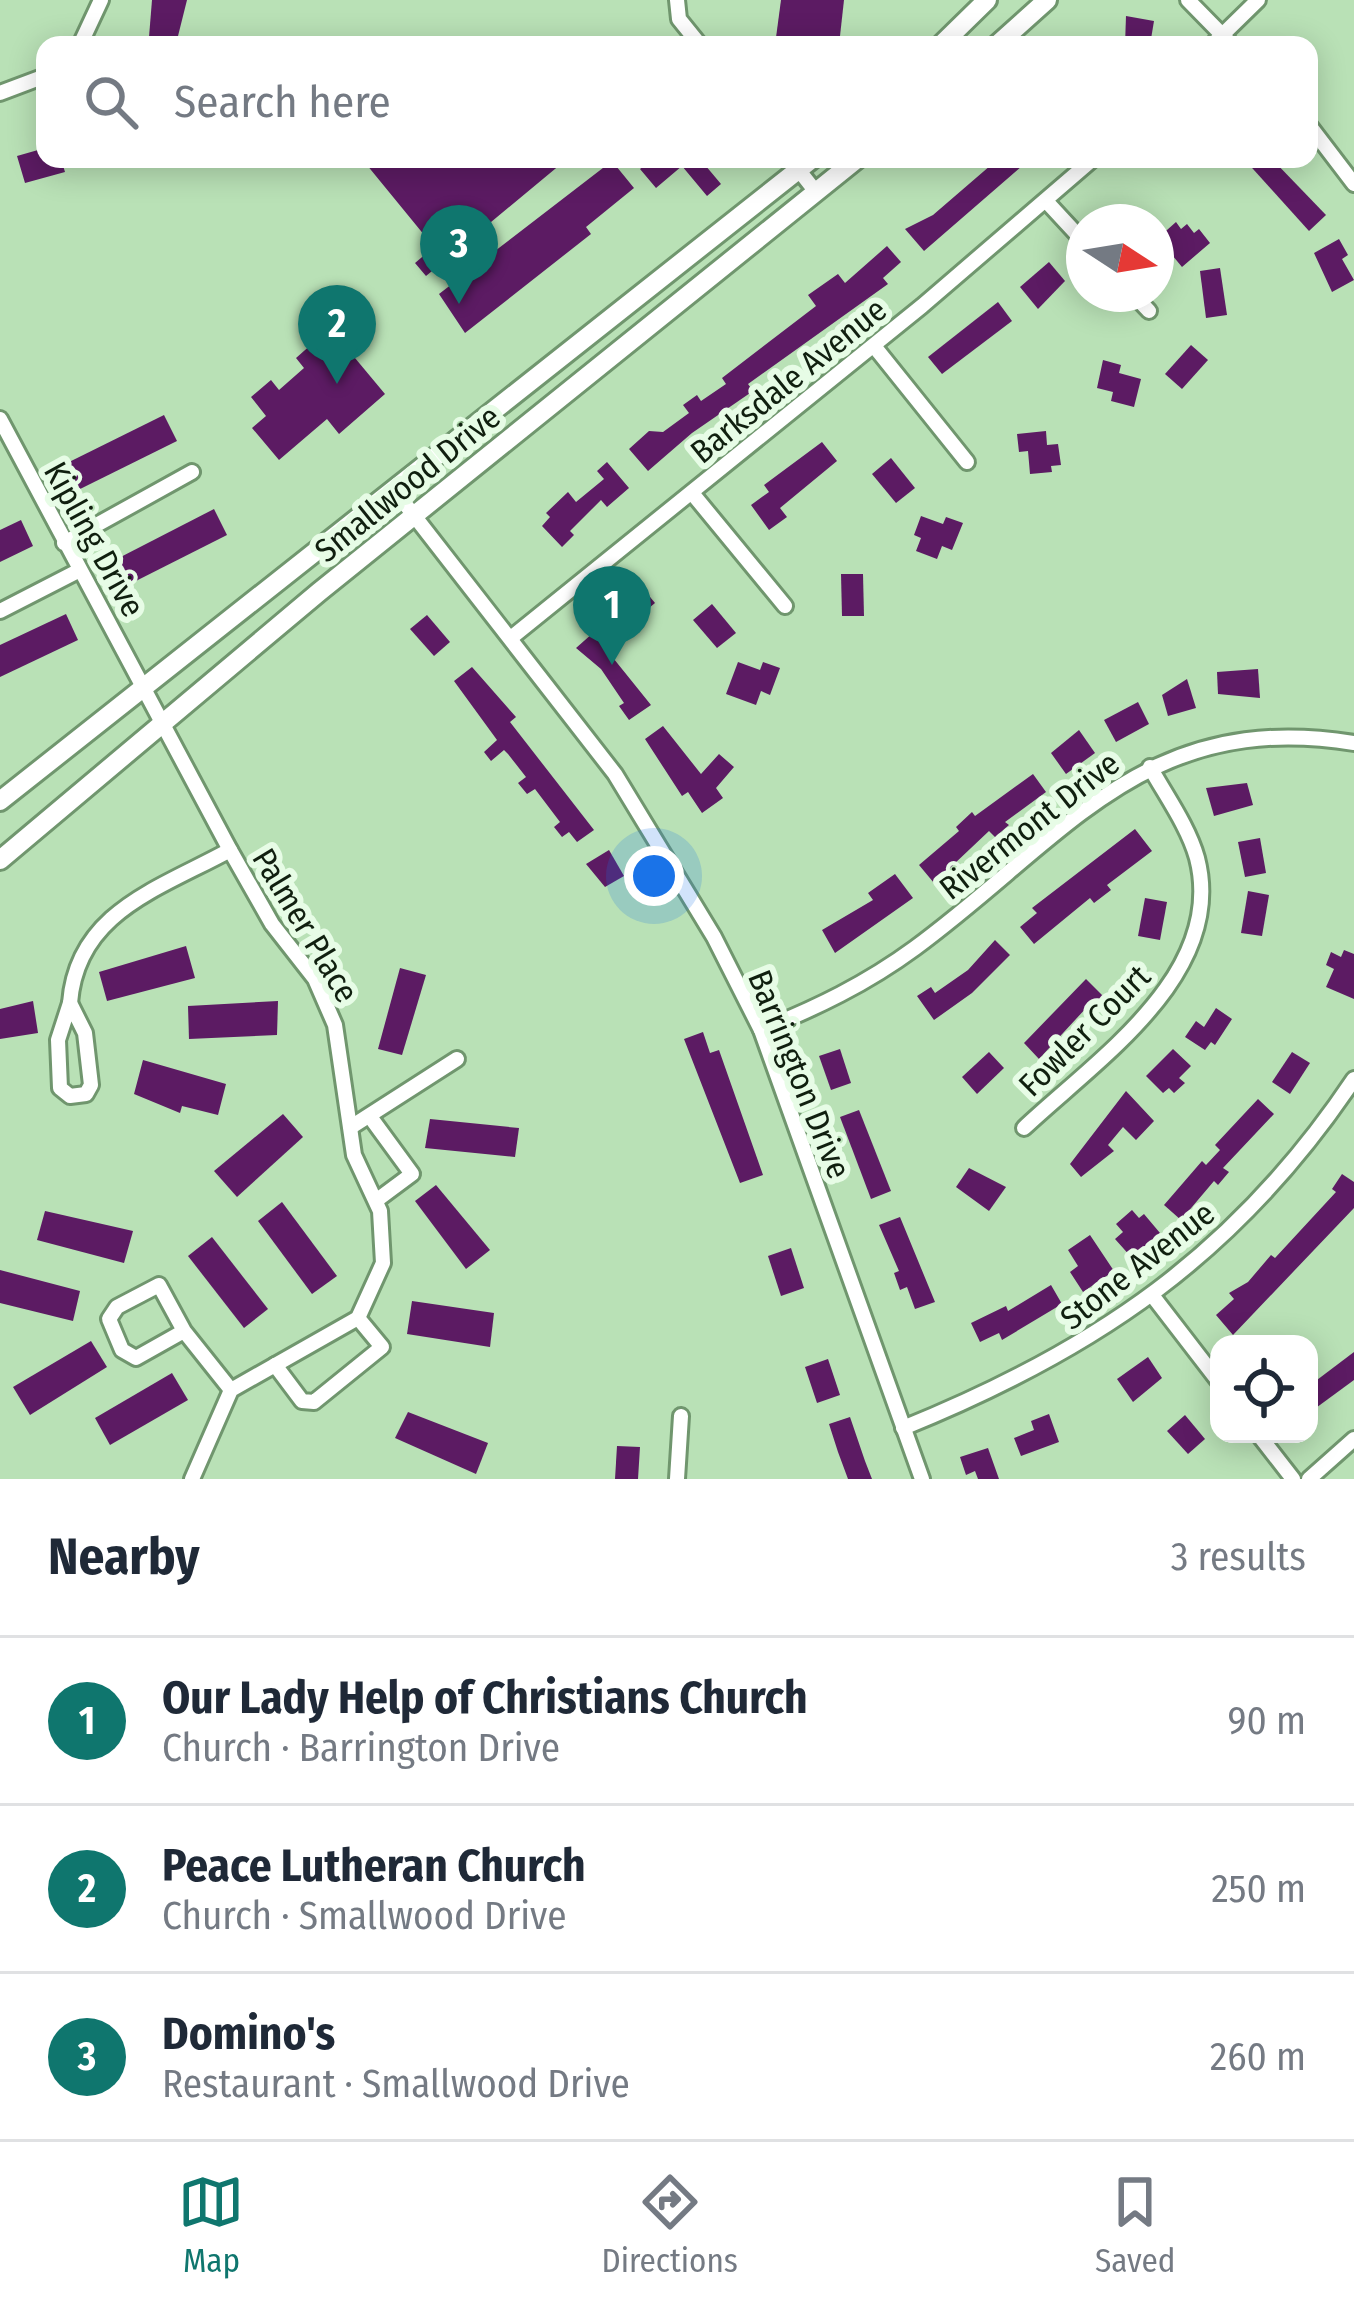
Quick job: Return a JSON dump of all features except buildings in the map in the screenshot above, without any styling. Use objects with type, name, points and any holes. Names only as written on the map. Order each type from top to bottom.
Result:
[{"type":"main road","points":[[950,36],[987,0]]},
{"type":"main road","points":[[1007,36],[1048,0]]},
{"type":"main road","name":"Smallwood Drive","points":[[0,801],[395,491],[793,168]]},
{"type":"main road","name":"Smallwood Drive","points":[[0,860],[164,721],[846,168]]},
{"type":"street","points":[[84,36],[101,0]]},
{"type":"street","points":[[677,0],[679,19],[693,36]]},
{"type":"street","points":[[1188,0],[1217,36]]},
{"type":"street","points":[[1227,36],[1258,0]]},
{"type":"street","points":[[0,93],[36,79]]},
{"type":"street","points":[[1318,136],[1354,184]]},
{"type":"street","points":[[803,168],[816,192]]},
{"type":"street","name":"Barksdale Avenue","points":[[512,637],[874,346],[1083,168]]},
{"type":"street","points":[[1047,202],[1066,223]]},
{"type":"street","points":[[874,346],[967,462]]},
{"type":"street","name":"Kipling Drive","points":[[0,419],[78,571],[145,683]]},
{"type":"street","points":[[64,543],[192,472]]},
{"type":"street","name":"Barrington Drive","points":[[395,491],[512,637],[652,830],[761,1030],[922,1479]]},
{"type":"street","points":[[692,493],[785,606]]},
{"type":"street","points":[[0,611],[78,571]]},
{"type":"street","name":"Palmer Place","points":[[145,683],[230,850],[272,925],[325,999],[335,1024],[354,1155],[377,1200],[383,1263],[358,1318]]},
{"type":"street","name":"Rivermont Drive","points":[[761,1030],[872,977],[1102,797],[1150,767],[1215,742],[1257,735],[1354,743]]},
{"type":"street","name":"Fowler Court","points":[[1024,1128],[1155,1004],[1193,938],[1200,893],[1196,854],[1150,767]]},
{"type":"street","points":[[70,1003],[86,1036],[92,1085],[83,1095],[65,1095],[59,1085],[58,1040],[82,949],[100,926],[230,850]]},
{"type":"street","points":[[351,1127],[458,1059]]},
{"type":"street","name":"Stone Avenue","points":[[903,1428],[1028,1374],[1153,1295],[1257,1201],[1354,1079]]},
{"type":"street","points":[[371,1118],[412,1174],[377,1200]]},
{"type":"street","points":[[184,1331],[152,1352],[132,1357],[122,1350],[109,1319],[117,1307],[159,1285],[184,1331],[231,1390]]},
{"type":"street","points":[[1153,1295],[1210,1370]]},
{"type":"street","points":[[192,1479],[231,1390],[275,1365],[358,1318],[382,1347],[314,1402],[302,1401],[275,1365]]},
{"type":"street","points":[[676,1479],[681,1416]]},
{"type":"street","points":[[1309,1479],[1354,1439]]},
{"type":"street","points":[[1265,1443],[1292,1479]]},
{"type":"place","name":"Domino's","points":[[459,304]]},
{"type":"place","name":"Peace Lutheran Church","points":[[337,384]]},
{"type":"place","name":"Our Lady Help of Christians Church","points":[[612,665]]}]
